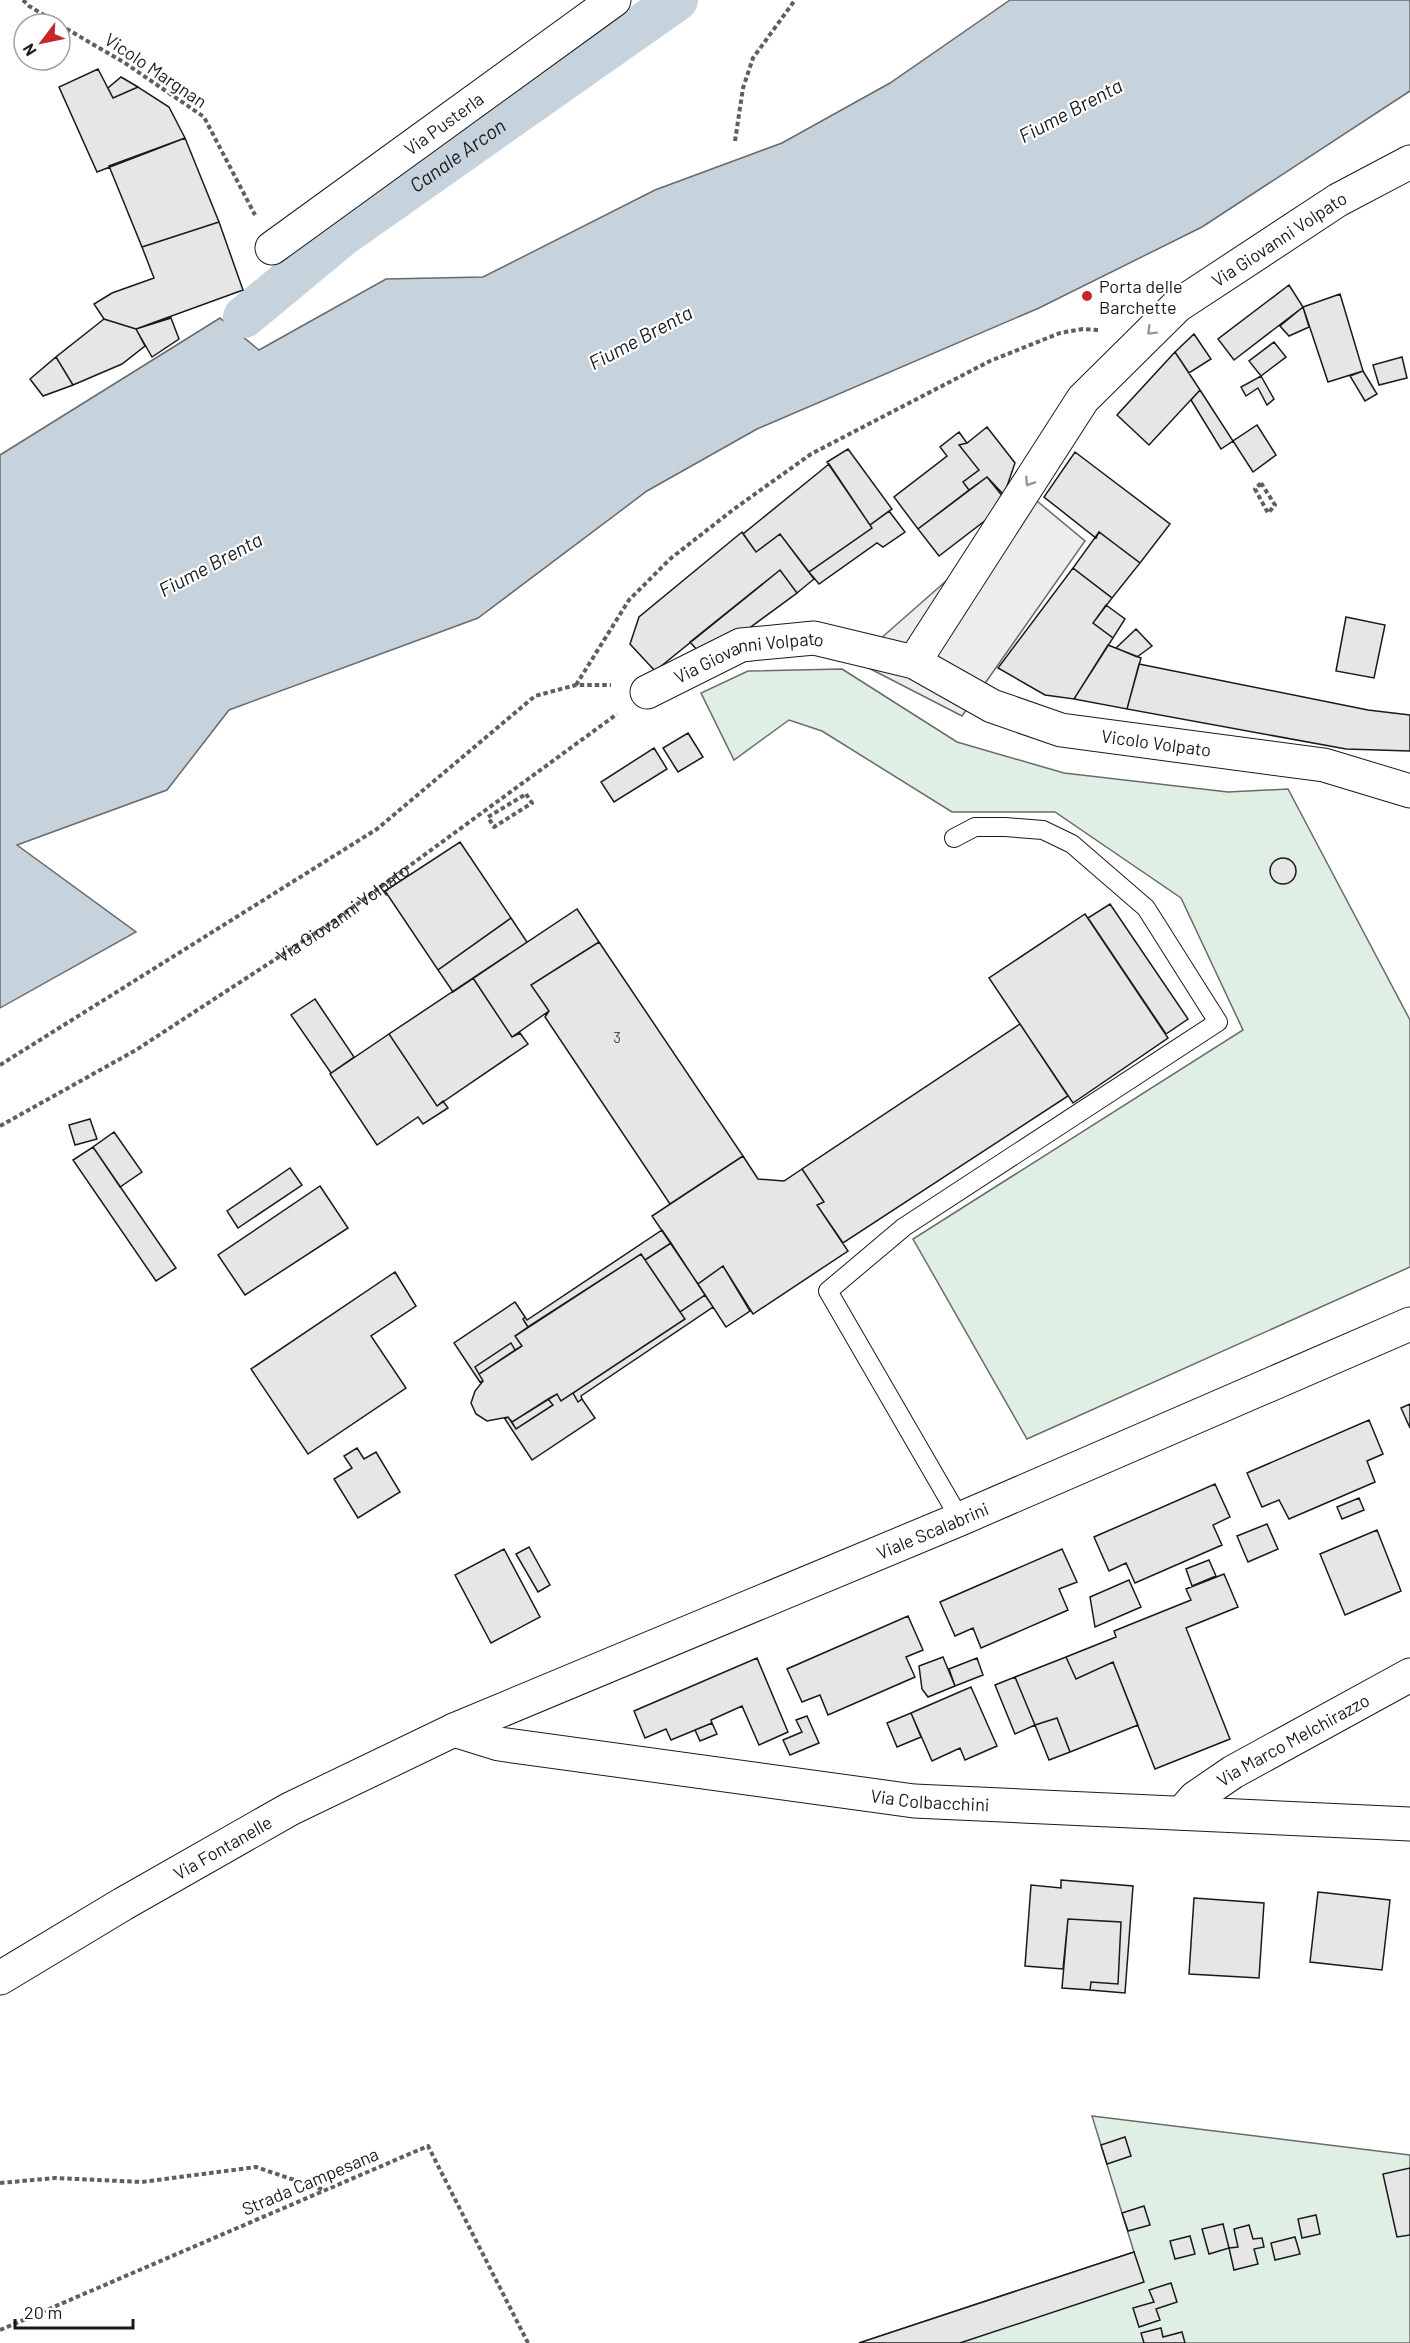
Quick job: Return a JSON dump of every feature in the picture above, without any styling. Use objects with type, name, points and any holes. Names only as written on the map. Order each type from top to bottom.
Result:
[{"type":"street","name":"Via Pusterla","points":[[272,248],[614,0]]},
{"type":"street","name":"Via Giovanni Volpato","points":[[647,692],[741,645],[814,638],[914,662],[1083,399],[1177,306],[1338,200],[1410,162]]},
{"type":"street","name":"Vicolo Volpato","points":[[914,662],[992,706],[1061,730],[1324,765],[1410,791]]},
{"type":"street","name":"Viale Scalabrini","points":[[454,1730],[960,1519],[1410,1324]]},
{"type":"street","name":"Via Marco Melchirazzo","points":[[1182,1813],[1195,1798],[1233,1772],[1410,1675]]},
{"type":"street","name":"Via Colbacchini","points":[[454,1730],[499,1744],[914,1801],[1410,1824]]},
{"type":"street","name":"Via Fontanelle","points":[[0,1978],[123,1904],[290,1809],[454,1730]]},
{"type":"lane","points":[[954,838],[975,827],[1005,827],[1043,830],[1072,844],[1146,908],[1218,1022],[904,1227],[828,1291],[960,1519]]},
{"type":"path","name":"Vicolo Margnan","points":[[23,0],[39,12]]},
{"type":"path","points":[[735,141],[744,88],[753,58],[795,0]]},
{"type":"path","name":"Vicolo Margnan","points":[[72,32],[125,63],[204,117],[272,248]]},
{"type":"path","points":[[0,1065],[377,829],[535,696],[576,685],[629,600],[670,559],[734,509],[811,454],[990,361],[1060,333],[1107,328]]},
{"type":"path","points":[[1262,483],[1275,505],[1268,513],[1255,489],[1262,483]]},
{"type":"path","name":"Via Giovanni Volpato","points":[[0,1126],[136,1050],[334,921],[647,692]]},
{"type":"path","points":[[526,794],[532,803],[494,827],[488,817],[526,794]]},
{"type":"path","name":"Strada Campesana","points":[[0,2330],[428,2146],[528,2343]]},
{"type":"path","points":[[0,2183],[55,2178],[142,2182],[256,2167],[324,2190]]},
{"type":"green space","points":[[842,669],[957,742],[1064,773],[1228,792],[1288,789],[1410,1020],[1410,1267],[1027,1439],[913,1239],[1243,1030],[1181,898],[1055,812],[952,812],[822,731],[789,720],[734,760],[701,693],[748,671]]},
{"type":"green space","points":[[1092,2116],[1410,2155],[1410,2343],[859,2343],[1134,2252]]},
{"type":"shaded area","points":[[1037,501],[1085,541],[962,716],[855,661]]},
{"type":"water","name":"Fiume Brenta","points":[[1010,0],[1410,0],[1410,91],[1202,227],[1039,308],[757,429],[647,491],[478,618],[229,710],[167,790],[17,845],[136,932],[0,1008],[0,455],[220,318],[259,350],[386,279],[483,277],[655,190],[782,143],[890,83]]},
{"type":"building","points":[[98,69],[113,98],[138,87],[169,107],[185,138],[97,172],[59,87]]},
{"type":"building","points":[[121,77],[138,87],[113,98],[108,88]]},
{"type":"building","points":[[185,138],[219,222],[142,247],[109,166]]},
{"type":"building","points":[[219,222],[243,290],[136,329],[104,319],[94,304],[112,293],[154,278],[142,247]]},
{"type":"building","points":[[1289,285],[1303,307],[1234,360],[1218,339]]},
{"type":"building","points":[[1340,294],[1363,371],[1328,382],[1303,307]]},
{"type":"building","points":[[1303,307],[1309,327],[1289,336],[1280,326]]},
{"type":"building","points":[[171,318],[179,339],[152,357],[136,329]]},
{"type":"building","points":[[104,319],[136,329],[145,346],[122,364],[73,385],[56,357]]},
{"type":"building","points":[[1194,334],[1211,359],[1189,373],[1175,352]]},
{"type":"building","points":[[1274,342],[1286,357],[1261,376],[1249,361]]},
{"type":"building","points":[[1175,352],[1200,390],[1149,445],[1117,415]]},
{"type":"building","points":[[56,357],[73,385],[43,396],[30,379]]},
{"type":"building","points":[[1402,357],[1407,378],[1379,385],[1373,365]]},
{"type":"building","points":[[1363,371],[1377,394],[1365,401],[1350,376]]},
{"type":"building","points":[[1261,376],[1274,399],[1267,405],[1258,388],[1246,396],[1241,387]]},
{"type":"building","points":[[1200,390],[1233,441],[1221,449],[1191,400]]},
{"type":"building","points":[[1257,425],[1276,455],[1253,472],[1233,441]]},
{"type":"building","points":[[987,427],[1015,463],[1004,495],[987,477],[969,490],[963,482],[979,470],[959,445],[967,443]]},
{"type":"building","points":[[959,432],[967,443],[959,445],[979,470],[963,482],[969,490],[918,529],[894,497],[947,456],[940,447]]},
{"type":"building","points":[[848,449],[892,509],[870,525],[827,462]]},
{"type":"building","points":[[1075,452],[1170,524],[1140,563],[1099,532],[1096,538],[1044,497]]},
{"type":"building","points":[[829,464],[872,528],[809,572],[780,534],[756,552],[743,534]]},
{"type":"building","points":[[987,477],[1008,503],[939,556],[918,529]]},
{"type":"building","points":[[889,511],[905,532],[883,547],[877,543],[819,584],[809,572],[872,528],[870,525]]},
{"type":"building","points":[[742,532],[756,552],[780,534],[814,579],[797,593],[780,570],[655,671],[630,644],[639,617]]},
{"type":"building","points":[[1099,532],[1140,563],[1112,598],[1073,568]]},
{"type":"building","points":[[1073,568],[1112,598],[1093,623],[1113,638],[1074,699],[1045,695],[998,668]]},
{"type":"building","points":[[780,570],[797,593],[706,660],[690,642]]},
{"type":"building","points":[[1106,605],[1125,619],[1113,638],[1093,623]]},
{"type":"building","points":[[1346,617],[1385,625],[1374,678],[1336,671]]},
{"type":"building","points":[[1136,629],[1152,646],[1137,657],[1116,648]]},
{"type":"building","points":[[1108,645],[1141,658],[1127,709],[1074,699]]},
{"type":"building","points":[[1139,664],[1368,710],[1410,715],[1410,751],[1346,749],[1127,709]]},
{"type":"building","points":[[688,733],[703,757],[678,772],[663,748]]},
{"type":"building","points":[[654,748],[667,769],[614,802],[601,782]]},
{"type":"building","points":[[460,842],[511,918],[438,970],[385,891]]},
{"type":"building","points":[[1283,858],[1292,862],[1296,871],[1292,880],[1283,884],[1274,880],[1270,871],[1274,862]]},
{"type":"building","points":[[1110,904],[1188,1019],[1166,1034],[1088,918]]},
{"type":"building","points":[[577,909],[599,942],[531,985],[549,1011],[512,1037],[473,978]]},
{"type":"building","points":[[1085,914],[1168,1038],[1073,1103],[989,978]]},
{"type":"building","points":[[511,918],[527,942],[453,992],[438,970]]},
{"type":"building","points":[[599,942],[743,1156],[670,1204],[545,1017],[549,1011],[531,985]]},
{"type":"building","points":[[473,978],[512,1037],[520,1033],[528,1044],[437,1106],[389,1034]]},
{"type":"building","points":[[315,999],[354,1057],[331,1073],[291,1015]]},
{"type":"building","points":[[1020,1024],[1068,1096],[843,1243],[817,1205],[824,1202],[802,1169]]},
{"type":"building","points":[[389,1034],[437,1106],[443,1101],[448,1108],[423,1124],[418,1117],[377,1145],[330,1074]]},
{"type":"building","points":[[90,1119],[97,1139],[75,1145],[69,1125]]},
{"type":"building","points":[[114,1132],[142,1172],[120,1187],[93,1147]]},
{"type":"building","points":[[93,1147],[176,1268],[156,1281],[73,1160]]},
{"type":"building","points":[[743,1156],[758,1179],[784,1181],[802,1169],[824,1202],[817,1205],[848,1251],[753,1314],[723,1266],[698,1284],[652,1216]]},
{"type":"building","points":[[290,1168],[302,1185],[238,1228],[227,1211]]},
{"type":"building","points":[[320,1186],[348,1228],[245,1295],[218,1255]]},
{"type":"building","points":[[662,1230],[671,1243],[645,1260],[641,1254],[528,1327],[523,1319],[525,1317],[527,1320]]},
{"type":"building","points":[[671,1243],[705,1295],[680,1312],[645,1260]]},
{"type":"building","points":[[641,1254],[685,1319],[561,1401],[557,1394],[512,1422],[508,1417],[487,1421],[476,1414],[471,1403],[475,1391],[483,1381],[479,1374],[522,1346],[515,1336]]},
{"type":"building","points":[[723,1266],[750,1311],[726,1327],[698,1284]]},
{"type":"building","points":[[395,1272],[416,1306],[371,1336],[406,1388],[308,1454],[251,1369]]},
{"type":"building","points":[[705,1295],[713,1307],[581,1396],[582,1399],[578,1402],[573,1393],[685,1319],[680,1312]]},
{"type":"building","points":[[515,1302],[525,1317],[523,1319],[528,1327],[515,1336],[522,1346],[515,1350],[511,1343],[475,1367],[483,1381],[480,1382],[454,1343]]},
{"type":"building","points":[[511,1343],[515,1350],[479,1374],[475,1367]]},
{"type":"building","points":[[573,1393],[578,1402],[582,1399],[595,1418],[532,1460],[505,1419],[508,1417],[516,1429],[553,1405],[548,1399],[557,1394],[561,1401]]},
{"type":"building","points":[[548,1399],[553,1405],[516,1429],[512,1422]]},
{"type":"building","points":[[1410,1404],[1410,1428],[1401,1408]]},
{"type":"building","points":[[1369,1420],[1383,1454],[1367,1461],[1375,1482],[1289,1519],[1279,1500],[1262,1507],[1247,1473]]},
{"type":"building","points":[[357,1448],[364,1459],[376,1452],[400,1492],[358,1518],[334,1479],[352,1468],[344,1456]]},
{"type":"building","points":[[1215,1484],[1230,1517],[1213,1525],[1222,1545],[1135,1583],[1126,1563],[1109,1571],[1094,1537]]},
{"type":"building","points":[[1359,1498],[1364,1510],[1342,1519],[1337,1507]]},
{"type":"building","points":[[1267,1524],[1278,1549],[1248,1562],[1237,1536]]},
{"type":"building","points":[[1377,1530],[1401,1591],[1345,1615],[1320,1554]]},
{"type":"building","points":[[529,1547],[550,1585],[538,1592],[516,1554]]},
{"type":"building","points":[[504,1549],[540,1617],[491,1643],[455,1575]]},
{"type":"building","points":[[1062,1549],[1077,1582],[1059,1589],[1068,1610],[981,1648],[973,1628],[955,1636],[940,1602]]},
{"type":"building","points":[[1209,1560],[1216,1576],[1192,1586],[1186,1569]]},
{"type":"building","points":[[1224,1574],[1238,1607],[1186,1628],[1230,1739],[1155,1769],[1113,1662],[1076,1679],[1066,1657],[1116,1637],[1114,1631],[1191,1600],[1186,1589]]},
{"type":"building","points":[[1129,1580],[1141,1607],[1095,1627],[1090,1597]]},
{"type":"building","points":[[908,1616],[923,1650],[906,1657],[915,1677],[828,1715],[820,1695],[802,1702],[787,1669]]},
{"type":"building","points":[[943,1657],[955,1686],[928,1697],[922,1689],[919,1666]]},
{"type":"building","points":[[1066,1657],[1076,1679],[1113,1662],[1138,1725],[1070,1752],[1057,1718],[1035,1725],[1015,1677]]},
{"type":"building","points":[[757,1658],[788,1732],[759,1745],[742,1706],[711,1720],[712,1723],[671,1740],[666,1729],[645,1738],[634,1711]]},
{"type":"building","points":[[977,1658],[983,1675],[955,1686],[949,1669]]},
{"type":"building","points":[[1015,1677],[1035,1725],[1015,1734],[995,1685]]},
{"type":"building","points":[[971,1687],[997,1746],[965,1760],[960,1748],[932,1761],[911,1713]]},
{"type":"building","points":[[911,1713],[921,1737],[897,1747],[887,1723]]},
{"type":"building","points":[[807,1716],[819,1743],[790,1755],[783,1740],[802,1732],[796,1720]]},
{"type":"building","points":[[1057,1718],[1070,1752],[1049,1760],[1035,1725]]},
{"type":"building","points":[[712,1723],[717,1734],[700,1741],[695,1730]]},
{"type":"building","points":[[1061,1880],[1133,1886],[1125,1993],[1090,1990],[1091,1982],[1118,1984],[1121,1922],[1068,1919],[1063,1969],[1025,1966],[1031,1885],[1061,1888]]},
{"type":"building","points":[[1318,1892],[1390,1900],[1382,1970],[1310,1962]]},
{"type":"building","points":[[1194,1898],[1264,1903],[1259,1978],[1189,1974]]},
{"type":"building","points":[[1068,1919],[1121,1922],[1118,1984],[1091,1982],[1090,1990],[1062,1988]]},
{"type":"building","points":[[1125,2137],[1131,2156],[1107,2164],[1101,2145]]},
{"type":"building","points":[[1410,2168],[1410,2235],[1397,2237],[1383,2174]]},
{"type":"building","points":[[1144,2206],[1150,2225],[1128,2231],[1122,2213]]},
{"type":"building","points":[[1316,2215],[1320,2234],[1302,2238],[1298,2219]]},
{"type":"building","points":[[1223,2224],[1229,2248],[1209,2254],[1202,2229]]},
{"type":"building","points":[[1249,2225],[1253,2239],[1262,2238],[1264,2247],[1254,2249],[1258,2264],[1234,2270],[1229,2248],[1238,2247],[1234,2229]]},
{"type":"building","points":[[1190,2236],[1195,2254],[1175,2259],[1170,2241]]},
{"type":"building","points":[[1295,2237],[1300,2254],[1275,2260],[1271,2243]]},
{"type":"building","points":[[1134,2252],[1144,2282],[960,2343],[859,2343]]},
{"type":"building","points":[[1171,2283],[1177,2302],[1156,2309],[1160,2320],[1139,2327],[1133,2308],[1154,2302],[1149,2290]]},
{"type":"building","points":[[1161,2328],[1163,2337],[1182,2332],[1185,2343],[1144,2343],[1141,2333]]},
{"type":"waterway","name":"Canale Arcon","points":[[244,317],[343,235],[677,0]]},
{"type":"place","name":"Porta delle Barchette","points":[[1087,296]]}]
